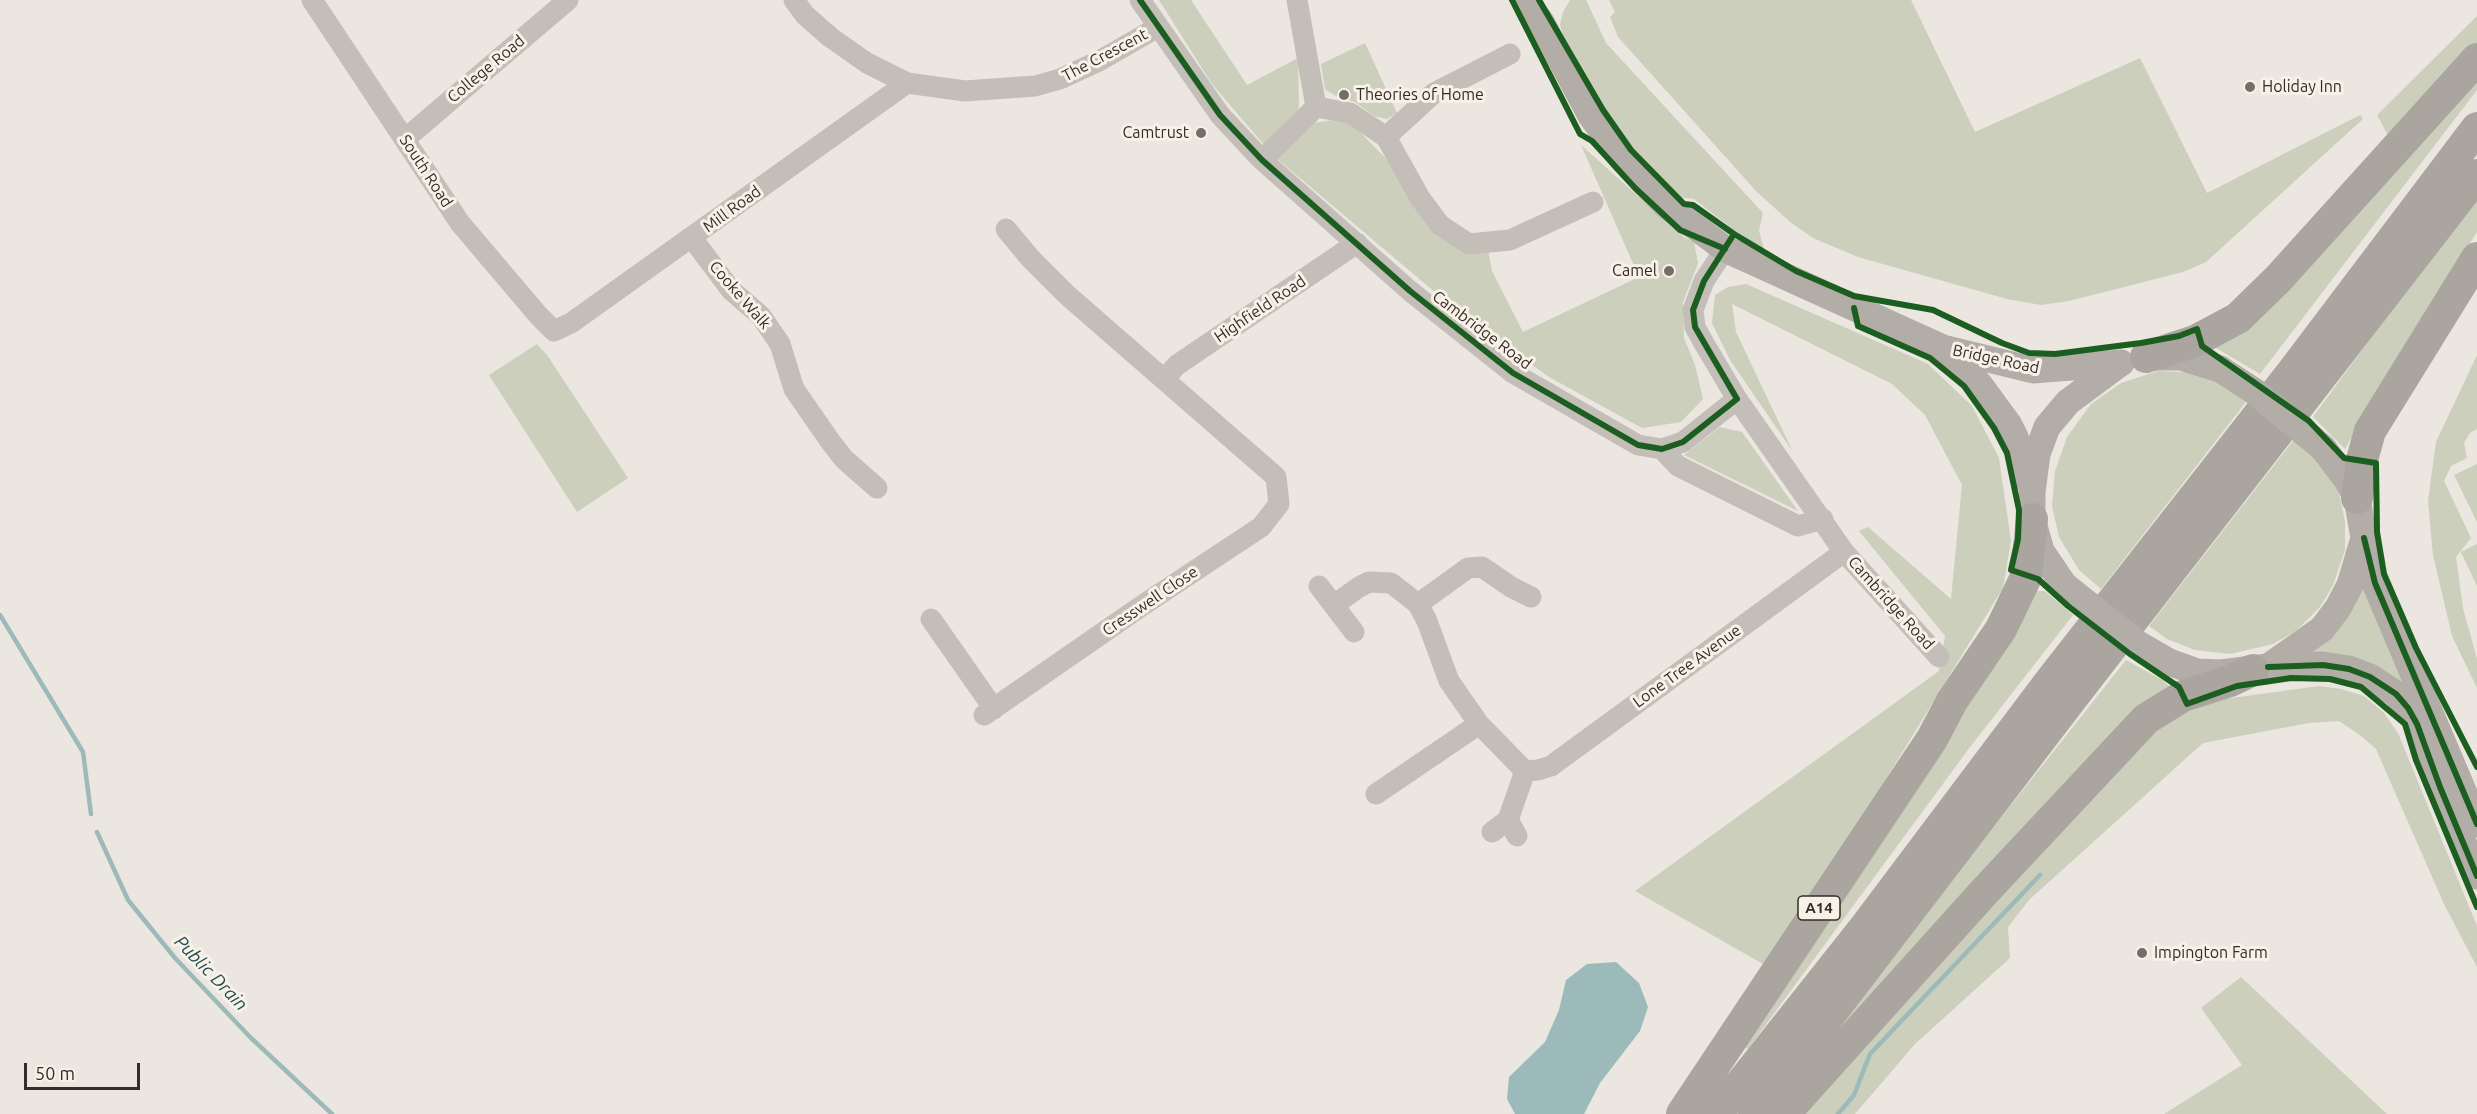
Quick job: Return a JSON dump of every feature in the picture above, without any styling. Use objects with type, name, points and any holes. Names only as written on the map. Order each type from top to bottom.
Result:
[{"type":"highway","points":[[2133,360],[2195,341],[2238,318],[2278,279],[2477,58]]},
{"type":"highway","name":"A14","points":[[1717,1114],[1862,931],[2051,680],[2294,371],[2477,128]]},
{"type":"highway","points":[[1754,1114],[2072,698],[2477,175]]},
{"type":"highway","points":[[2357,498],[2362,460],[2370,431],[2477,258]]},
{"type":"highway","name":"A14","points":[[1682,1114],[1932,739],[1952,701],[2001,629],[2024,585],[2032,505]]},
{"type":"highway","points":[[1784,1114],[1985,891],[2146,719],[2183,696],[2230,681],[2260,668]]},
{"type":"main road","name":"Bridge Road","points":[[1524,0],[1540,11],[1590,114],[1624,161],[1666,205],[1725,249],[1784,278],[1943,348],[2033,370],[2181,357],[2220,369],[2254,391],[2323,448],[2347,480],[2357,498]]},
{"type":"main road","name":"Bridge Road","points":[[1943,348],[1979,384],[2015,437],[2041,551],[2064,585],[2138,644],[2169,662],[2196,672],[2221,674],[2260,668]]},
{"type":"main road","points":[[2032,505],[2037,454],[2047,427],[2068,402],[2133,360]]},
{"type":"main road","points":[[2357,498],[2375,583],[2477,824]]},
{"type":"main road","points":[[2260,668],[2322,629],[2338,609],[2350,585],[2364,538]]},
{"type":"main road","points":[[2260,668],[2323,665],[2349,669],[2370,677],[2396,694],[2408,708],[2417,724],[2477,876]]},
{"type":"street","name":"South Road","points":[[312,0],[460,223],[554,331]]},
{"type":"street","name":"College Road","points":[[405,139],[568,0]]},
{"type":"street","name":"The Crescent","points":[[794,0],[805,15],[830,37],[867,63],[907,83],[965,91],[1035,86],[1060,79],[1099,61],[1158,27]]},
{"type":"street","name":"Cambridge Road","points":[[1140,0],[1220,115],[1263,160],[1410,291],[1513,374],[1638,445],[1662,449],[1678,466],[1798,526],[1823,519]]},
{"type":"street","points":[[1297,0],[1316,106]]},
{"type":"street","points":[[1386,137],[1434,93],[1496,54]]},
{"type":"street","name":"Mill Road","points":[[554,331],[572,323],[907,83]]},
{"type":"street","points":[[1316,106],[1350,113],[1386,137],[1420,198],[1440,225],[1469,244],[1510,240],[1557,212],[1593,202]]},
{"type":"street","points":[[1263,160],[1316,106]]},
{"type":"street","points":[[1006,229],[1030,258],[1067,295],[1165,378]]},
{"type":"street","name":"Cooke Walk","points":[[692,238],[731,290],[761,316],[780,344],[794,389],[844,459],[865,467],[877,488]]},
{"type":"street","name":"Highfield Road","points":[[1165,378],[1177,365],[1357,243]]},
{"type":"street","name":"Cambridge Road","points":[[1725,249],[1704,281],[1693,310],[1695,327],[1737,399],[1844,552],[1939,657]]},
{"type":"street","name":"Cresswell Close","points":[[932,619],[989,712],[1143,605],[1261,527],[1279,504],[1276,477],[1165,378]]},
{"type":"street","points":[[1662,449],[1683,442],[1737,399]]},
{"type":"street","name":"Lone Tree Avenue","points":[[1526,771],[1551,766],[1844,552]]},
{"type":"street","points":[[1418,604],[1468,568],[1482,567],[1507,595],[1532,597]]},
{"type":"street","points":[[1334,605],[1367,575],[1391,583],[1418,604],[1427,621],[1449,681],[1479,724],[1526,771],[1506,829]]},
{"type":"street","points":[[1318,586],[1354,632]]},
{"type":"street","points":[[1376,794],[1479,724]]},
{"type":"street","points":[[2450,759],[2477,802]]},
{"type":"green space","points":[[1159,0],[1191,0],[1247,85],[1298,58],[1299,105],[1296,123],[1266,147],[1212,84]]},
{"type":"green space","points":[[1570,0],[1586,0],[1606,43],[1763,213],[1759,231],[1764,249],[1739,234],[1694,199],[1677,197],[1635,151],[1599,100],[1563,36],[1560,24],[1563,12]]},
{"type":"green space","points":[[1609,0],[1911,0],[1975,132],[2140,58],[2207,193],[2360,115],[2363,119],[2206,262],[2183,272],[2069,301],[2041,305],[2007,299],[1858,257],[1813,238],[1790,222],[1756,191],[1618,37],[1610,17],[1615,12]]},
{"type":"green space","points":[[2477,16],[2477,48],[2391,141],[2377,115]]},
{"type":"green space","points":[[1365,43],[1397,113],[1387,119],[1374,116],[1355,102],[1334,95],[1325,89],[1321,64]]},
{"type":"green space","points":[[2477,71],[2477,90],[2260,374],[2211,345]]},
{"type":"green space","points":[[1346,118],[1404,177],[1430,219],[1488,250],[1492,271],[1523,332],[1639,277],[1581,145],[1685,238],[1694,242],[1698,263],[1683,302],[1684,338],[1695,365],[1703,399],[1681,422],[1642,428],[1549,377],[1462,315],[1275,157],[1313,123]]},
{"type":"green space","points":[[2477,193],[2477,232],[2403,349],[2345,449],[2313,417]]},
{"type":"green space","points":[[1746,284],[1928,364],[1972,406],[1999,458],[2011,541],[2003,588],[1770,968],[1635,891],[1939,671],[1945,636],[1859,531],[1868,527],[1951,599],[1962,485],[1925,415],[1892,384],[1732,304],[1736,332],[1793,452],[1730,360],[1712,323],[1715,295],[1728,287]]},
{"type":"green space","points":[[537,344],[547,355],[628,478],[577,512],[489,375]]},
{"type":"green space","points":[[2477,355],[2477,429],[2470,433],[2464,443],[2467,458],[2451,466],[2444,481],[2471,538],[2456,557],[2463,608],[2477,659],[2477,688],[2452,636],[2433,555],[2428,501],[2436,442]]},
{"type":"green space","points":[[2158,371],[2202,373],[2249,398],[2101,589],[2079,570],[2059,537],[2052,506],[2055,471],[2067,437],[2091,404],[2121,383]]},
{"type":"green space","points":[[1720,427],[1742,432],[1798,511],[1684,455]]},
{"type":"green space","points":[[2296,437],[2320,455],[2338,489],[2345,521],[2345,550],[2333,585],[2320,607],[2296,631],[2273,644],[2230,654],[2195,650],[2167,639],[2149,626]]},
{"type":"green space","points":[[2477,464],[2477,522],[2454,475]]},
{"type":"green space","points":[[2477,544],[2477,586],[2461,552]]},
{"type":"green space","points":[[2361,576],[2421,712],[2297,659]]},
{"type":"green space","points":[[2035,591],[2045,591],[2073,615],[1967,751],[1748,1049],[1741,1045]]},
{"type":"green space","points":[[2126,660],[2164,681],[2172,690],[1806,1071],[1823,1042]]},
{"type":"green space","points":[[2319,686],[2341,689],[2364,696],[2383,712],[2398,733],[2477,926],[2477,967],[2444,904],[2376,749],[2360,735],[2339,721],[2309,723],[2203,743],[2029,900],[2008,927],[2010,958],[1915,1044],[1855,1114],[1799,1114],[2150,731],[2178,714],[2224,699]]},
{"type":"green space","points":[[2241,977],[2387,1114],[2164,1114],[2242,1065],[2201,1008]]},
{"type":"water","points":[[1616,962],[1639,983],[1648,1007],[1640,1031],[1600,1083],[1584,1114],[1515,1114],[1507,1099],[1509,1077],[1545,1042],[1559,1010],[1566,980],[1587,964]]},
{"type":"waterway","name":"Public Drain","points":[[0,615],[83,752],[91,814]]},
{"type":"waterway","name":"Public Drain","points":[[97,832],[128,900],[175,958],[250,1037],[332,1114]]},
{"type":"waterway","points":[[1838,1114],[1854,1095],[1870,1054],[2040,875]]},
{"type":"cycle path","points":[[1140,0],[1220,115],[1262,160],[1410,291],[1513,373],[1638,445],[1662,449],[1683,442],[1737,399],[1695,327],[1693,310],[1704,281],[1734,234],[1796,271],[1854,296],[1933,310],[2002,343],[2029,353],[2055,354],[2141,343],[2179,336],[2197,329],[2202,346],[2309,421],[2344,458],[2376,463],[2377,532],[2384,574],[2416,648],[2477,767]]},
{"type":"cycle path","points":[[1512,0],[1580,134],[1592,141],[1635,188],[1680,230],[1725,249]]},
{"type":"cycle path","points":[[1539,0],[1603,110],[1631,150],[1684,204],[1693,205],[1734,234]]},
{"type":"cycle path","points":[[1854,308],[1858,326],[1930,358],[1964,386],[1994,428],[2007,453],[2019,510],[2018,539],[2011,570],[2038,579],[2068,606],[2130,654],[2179,687],[2187,704],[2237,686],[2291,678],[2330,679],[2361,687],[2405,724],[2416,760],[2477,907]]},
{"type":"cycle path","points":[[2364,538],[2375,583],[2477,824]]},
{"type":"cycle path","points":[[2268,667],[2323,665],[2349,669],[2370,677],[2396,694],[2408,708],[2417,724],[2477,876]]},
{"type":"place","name":"Holiday Inn","points":[[2250,87]]},
{"type":"place","name":"Theories of Home","points":[[1344,95]]},
{"type":"place","name":"Camtrust","points":[[1201,133]]},
{"type":"place","name":"Camel","points":[[1669,271]]},
{"type":"place","name":"Impington Farm","points":[[2142,953]]}]
